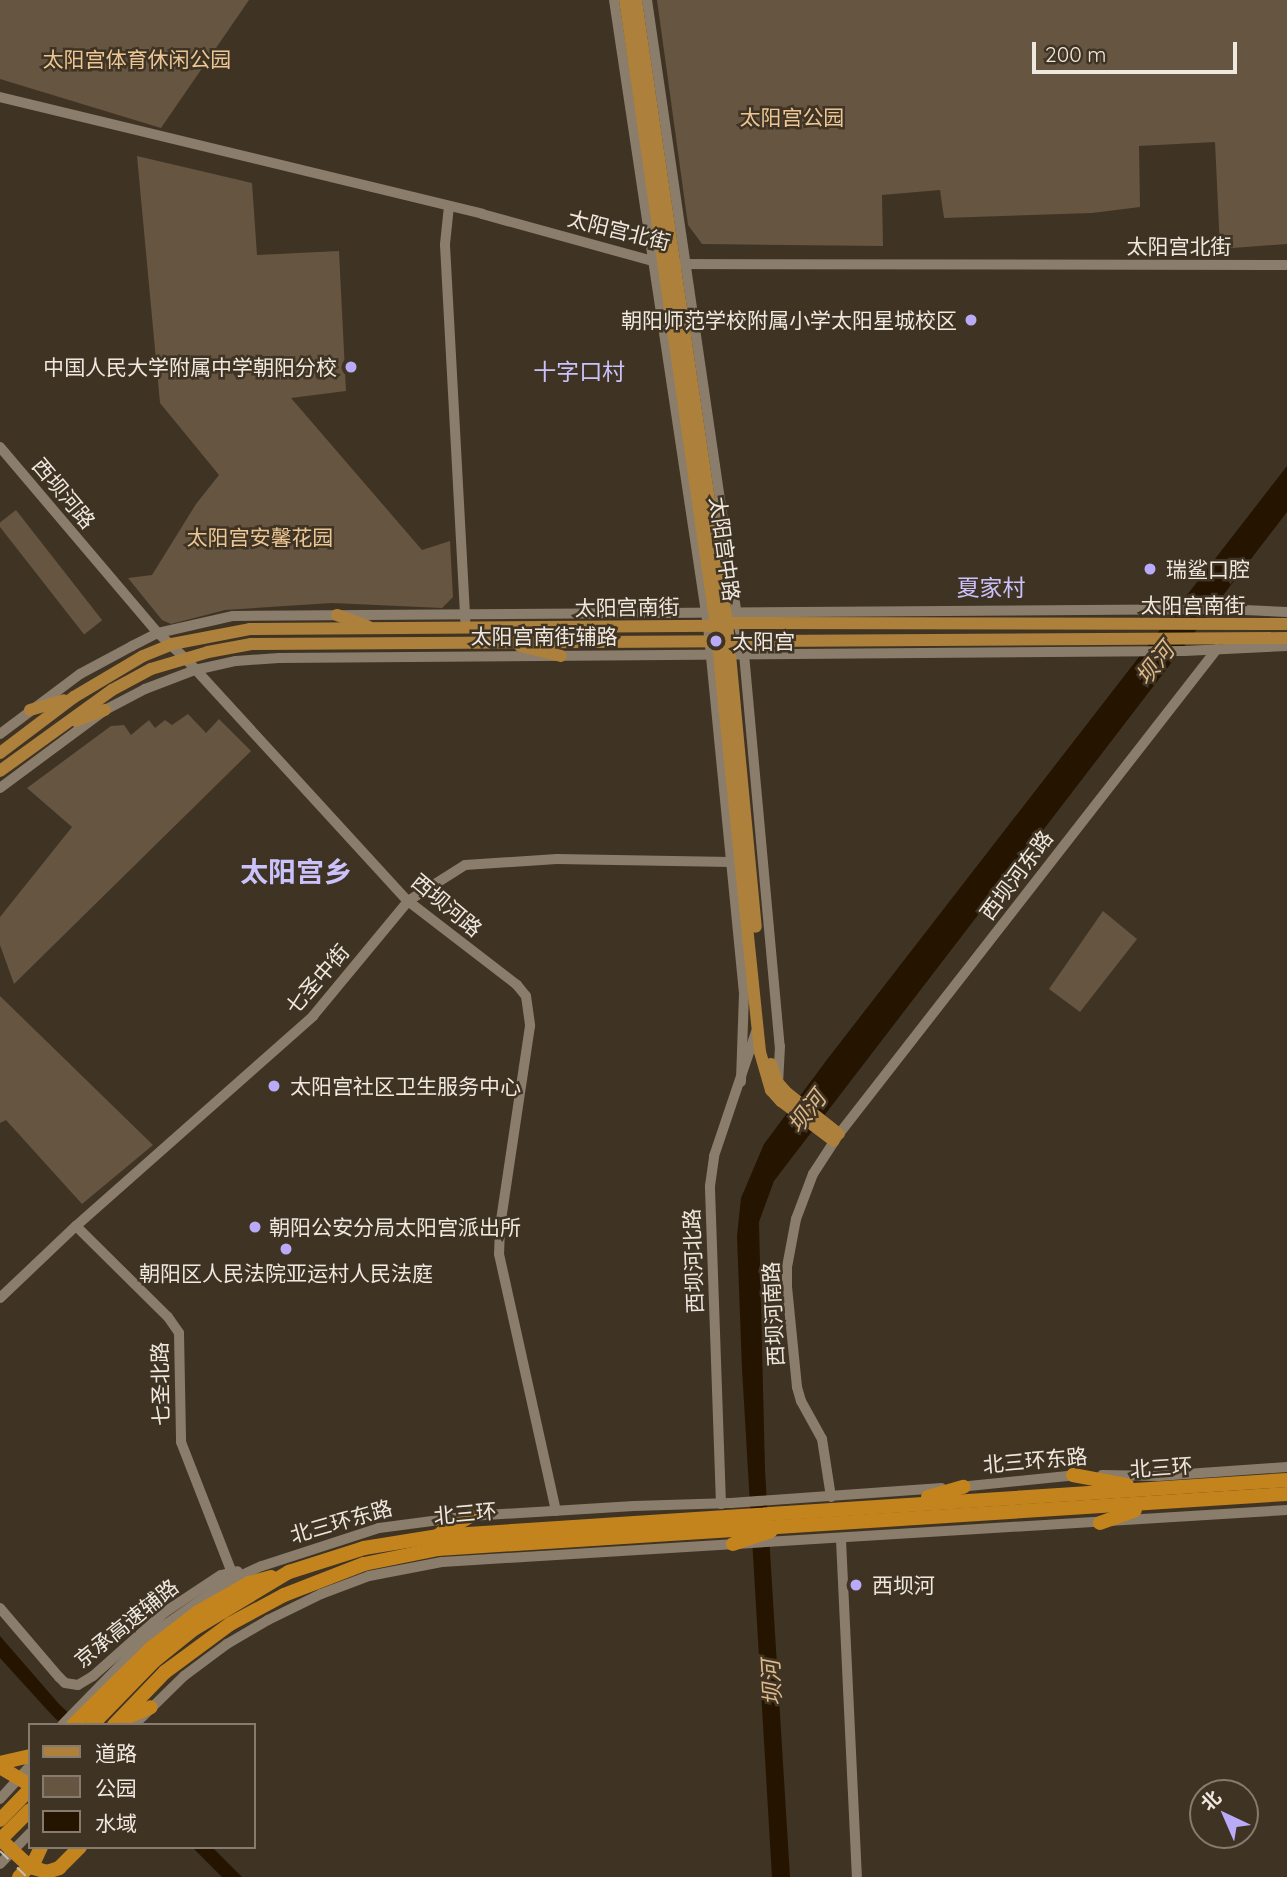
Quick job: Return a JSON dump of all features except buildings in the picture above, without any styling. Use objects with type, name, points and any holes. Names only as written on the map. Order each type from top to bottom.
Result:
[{"type":"highway","points":[[1073,1475],[1149,1489]]},
{"type":"highway","name":"北三环","points":[[787,1519],[906,1504],[1287,1480]]},
{"type":"highway","points":[[906,1504],[964,1486]]},
{"type":"highway","name":"北三环","points":[[787,1519],[1157,1503],[1287,1494]]},
{"type":"highway","points":[[1100,1523],[1157,1503]]},
{"type":"highway","points":[[729,1512],[787,1519]]},
{"type":"highway","name":"北三环","points":[[105,1702],[150,1649],[198,1612],[248,1583],[363,1548],[437,1536],[729,1512]]},
{"type":"highway","name":"北三环","points":[[116,1723],[165,1672],[230,1624],[284,1595],[364,1564],[438,1549],[729,1512]]},
{"type":"highway","points":[[437,1536],[470,1516]]},
{"type":"highway","points":[[733,1544],[787,1519]]},
{"type":"highway","points":[[76,1723],[105,1702]]},
{"type":"highway","points":[[93,1723],[105,1702]]},
{"type":"highway","points":[[116,1723],[151,1707]]},
{"type":"highway","points":[[0,1765],[28,1757]]},
{"type":"highway","points":[[0,1765],[28,1786]]},
{"type":"highway","points":[[28,1790],[7,1820],[0,1840],[23,1861],[38,1870],[53,1872],[78,1849]]},
{"type":"highway","points":[[7,1820],[28,1811]]},
{"type":"highway","points":[[19,1877],[35,1860],[40,1849]]},
{"type":"main road","name":"太阳宫中路","points":[[625,0],[670,263],[721,619],[719,648],[743,844],[767,1047],[782,1092],[771,1090],[765,1075],[757,1025],[743,844],[748,774],[719,648]]},
{"type":"main road","name":"太阳宫中路","points":[[636,0],[657,141],[670,263]]},
{"type":"main road","points":[[337,615],[374,628]]},
{"type":"main road","name":"太阳宫南街","points":[[0,753],[74,697],[114,672],[172,644],[250,629],[464,628],[721,619],[1287,624]]},
{"type":"main road","name":"太阳宫南街","points":[[0,771],[112,690],[151,669],[184,658],[251,644],[499,642],[744,648],[1287,638]]},
{"type":"main road","points":[[499,642],[561,656]]},
{"type":"main road","points":[[30,710],[74,697]]},
{"type":"main road","points":[[59,726],[105,710]]},
{"type":"main road","points":[[782,1092],[833,1135]]},
{"type":"street","name":"太阳宫中路","points":[[614,0],[715,463],[721,619],[719,648],[731,862],[744,994],[741,1082]]},
{"type":"street","name":"太阳宫中路","points":[[647,0],[663,117],[684,466],[721,619],[744,648],[748,774],[764,878],[782,1092]]},
{"type":"street","name":"太阳宫北街","points":[[0,97],[449,206],[670,263],[1287,265]]},
{"type":"street","points":[[657,141],[663,117]]},
{"type":"street","points":[[449,206],[445,245],[467,614],[464,628]]},
{"type":"street","points":[[694,431],[715,463]]},
{"type":"street","points":[[684,466],[694,431]]},
{"type":"street","name":"西坝河路","points":[[0,447],[158,633],[172,644],[408,901],[517,985],[526,996],[530,1009],[530,1026],[500,1227],[499,1254],[556,1511]]},
{"type":"street","name":"太阳宫南街","points":[[30,710],[80,674],[158,633],[233,616],[467,614],[721,619],[1216,609],[1287,612]]},
{"type":"street","name":"西坝河东路","points":[[833,1135],[1246,611]]},
{"type":"street","name":"太阳宫南街","points":[[744,648],[1184,651],[1287,646]]},
{"type":"street","name":"太阳宫南街辅路","points":[[0,788],[105,710],[145,689],[195,670],[279,658],[561,656],[719,648]]},
{"type":"street","points":[[0,734],[30,710]]},
{"type":"street","points":[[743,844],[764,878]]},
{"type":"street","points":[[733,885],[743,844]]},
{"type":"street","name":"七圣中街","points":[[0,1298],[76,1226],[313,1016],[408,901],[465,865],[557,859],[731,862]]},
{"type":"street","name":"西坝河北路","points":[[729,1512],[710,1186],[714,1156],[730,1104],[741,1082],[757,1025]]},
{"type":"street","name":"西坝河南路","points":[[831,1497],[822,1439],[801,1401],[797,1387],[787,1267],[796,1219],[807,1188],[833,1135]]},
{"type":"street","name":"七圣北路","points":[[76,1226],[168,1317],[179,1333],[181,1442],[232,1573]]},
{"type":"street","name":"北三环东路","points":[[64,1723],[133,1651],[187,1607],[227,1582],[262,1566],[379,1528],[470,1516],[556,1511],[729,1512],[787,1519],[831,1497],[1073,1475],[1158,1476],[1287,1467]]},
{"type":"street","points":[[787,1519],[841,1539],[1287,1510]]},
{"type":"street","points":[[841,1539],[857,1877]]},
{"type":"street","points":[[136,1723],[151,1707],[227,1644],[321,1594],[369,1576],[442,1562],[733,1544]]},
{"type":"street","name":"京承高速辅路","points":[[0,1608],[59,1677],[72,1686],[93,1676],[165,1612],[221,1575],[262,1566]]},
{"type":"street","points":[[0,1799],[28,1768]]},
{"type":"street","points":[[0,1864],[28,1835]]},
{"type":"green space","name":"太阳宫体育休闲公园","points":[[0,0],[249,0],[161,128],[0,79]]},
{"type":"green space","name":"太阳宫公园","points":[[657,0],[1287,0],[1287,244],[1220,249],[1215,142],[1139,146],[1140,207],[1092,213],[944,218],[940,190],[882,195],[883,246],[702,244],[688,225]]},
{"type":"green space","name":"太阳宫安馨花园","points":[[137,156],[252,183],[257,255],[339,251],[346,391],[291,398],[422,550],[450,541],[453,597],[442,608],[332,603],[225,610],[171,624],[162,620],[128,578],[152,575],[196,504],[219,475],[160,403]]},
{"type":"green space","points":[[16,510],[102,620],[84,634],[0,527],[0,523]]},
{"type":"green space","points":[[188,714],[206,733],[219,719],[251,751],[14,984],[0,945],[0,917],[72,827],[27,788],[111,726],[124,725],[131,735],[149,720],[155,728],[165,720],[172,725]]},
{"type":"green space","points":[[1103,911],[1137,939],[1080,1012],[1049,989]]},
{"type":"green space","points":[[0,996],[153,1145],[82,1204],[6,1120],[0,1123]]},
{"type":"water","name":"坝河","points":[[1287,466],[1287,512],[774,1181],[759,1222],[765,1470],[790,1877],[772,1877],[742,1369],[737,1236],[741,1198],[764,1144]]},
{"type":"water","points":[[0,1636],[79,1723],[60,1723],[0,1658]]},
{"type":"water","points":[[194,1849],[214,1849],[242,1877],[222,1877]]},
{"type":"railway","points":[[0,1851],[27,1877]]},
{"type":"place","name":"朝阳师范学校附属小学太阳星城校区","points":[[971,320]]},
{"type":"place","name":"中国人民大学附属中学朝阳分校","points":[[351,367]]},
{"type":"place","name":"瑞鲨口腔","points":[[1150,569]]},
{"type":"place","name":"太阳宫","points":[[716,641]]},
{"type":"place","name":"太阳宫社区卫生服务中心","points":[[274,1086]]},
{"type":"place","name":"朝阳公安分局太阳宫派出所","points":[[255,1227]]},
{"type":"place","name":"朝阳区人民法院亚运村人民法庭","points":[[286,1249]]},
{"type":"place","name":"西坝河","points":[[856,1585]]},
{"type":"district","name":"十字口村","points":[[579,372]]},
{"type":"district","name":"夏家村","points":[[991,588]]},
{"type":"district","name":"太阳宫乡","points":[[296,872]]}]
